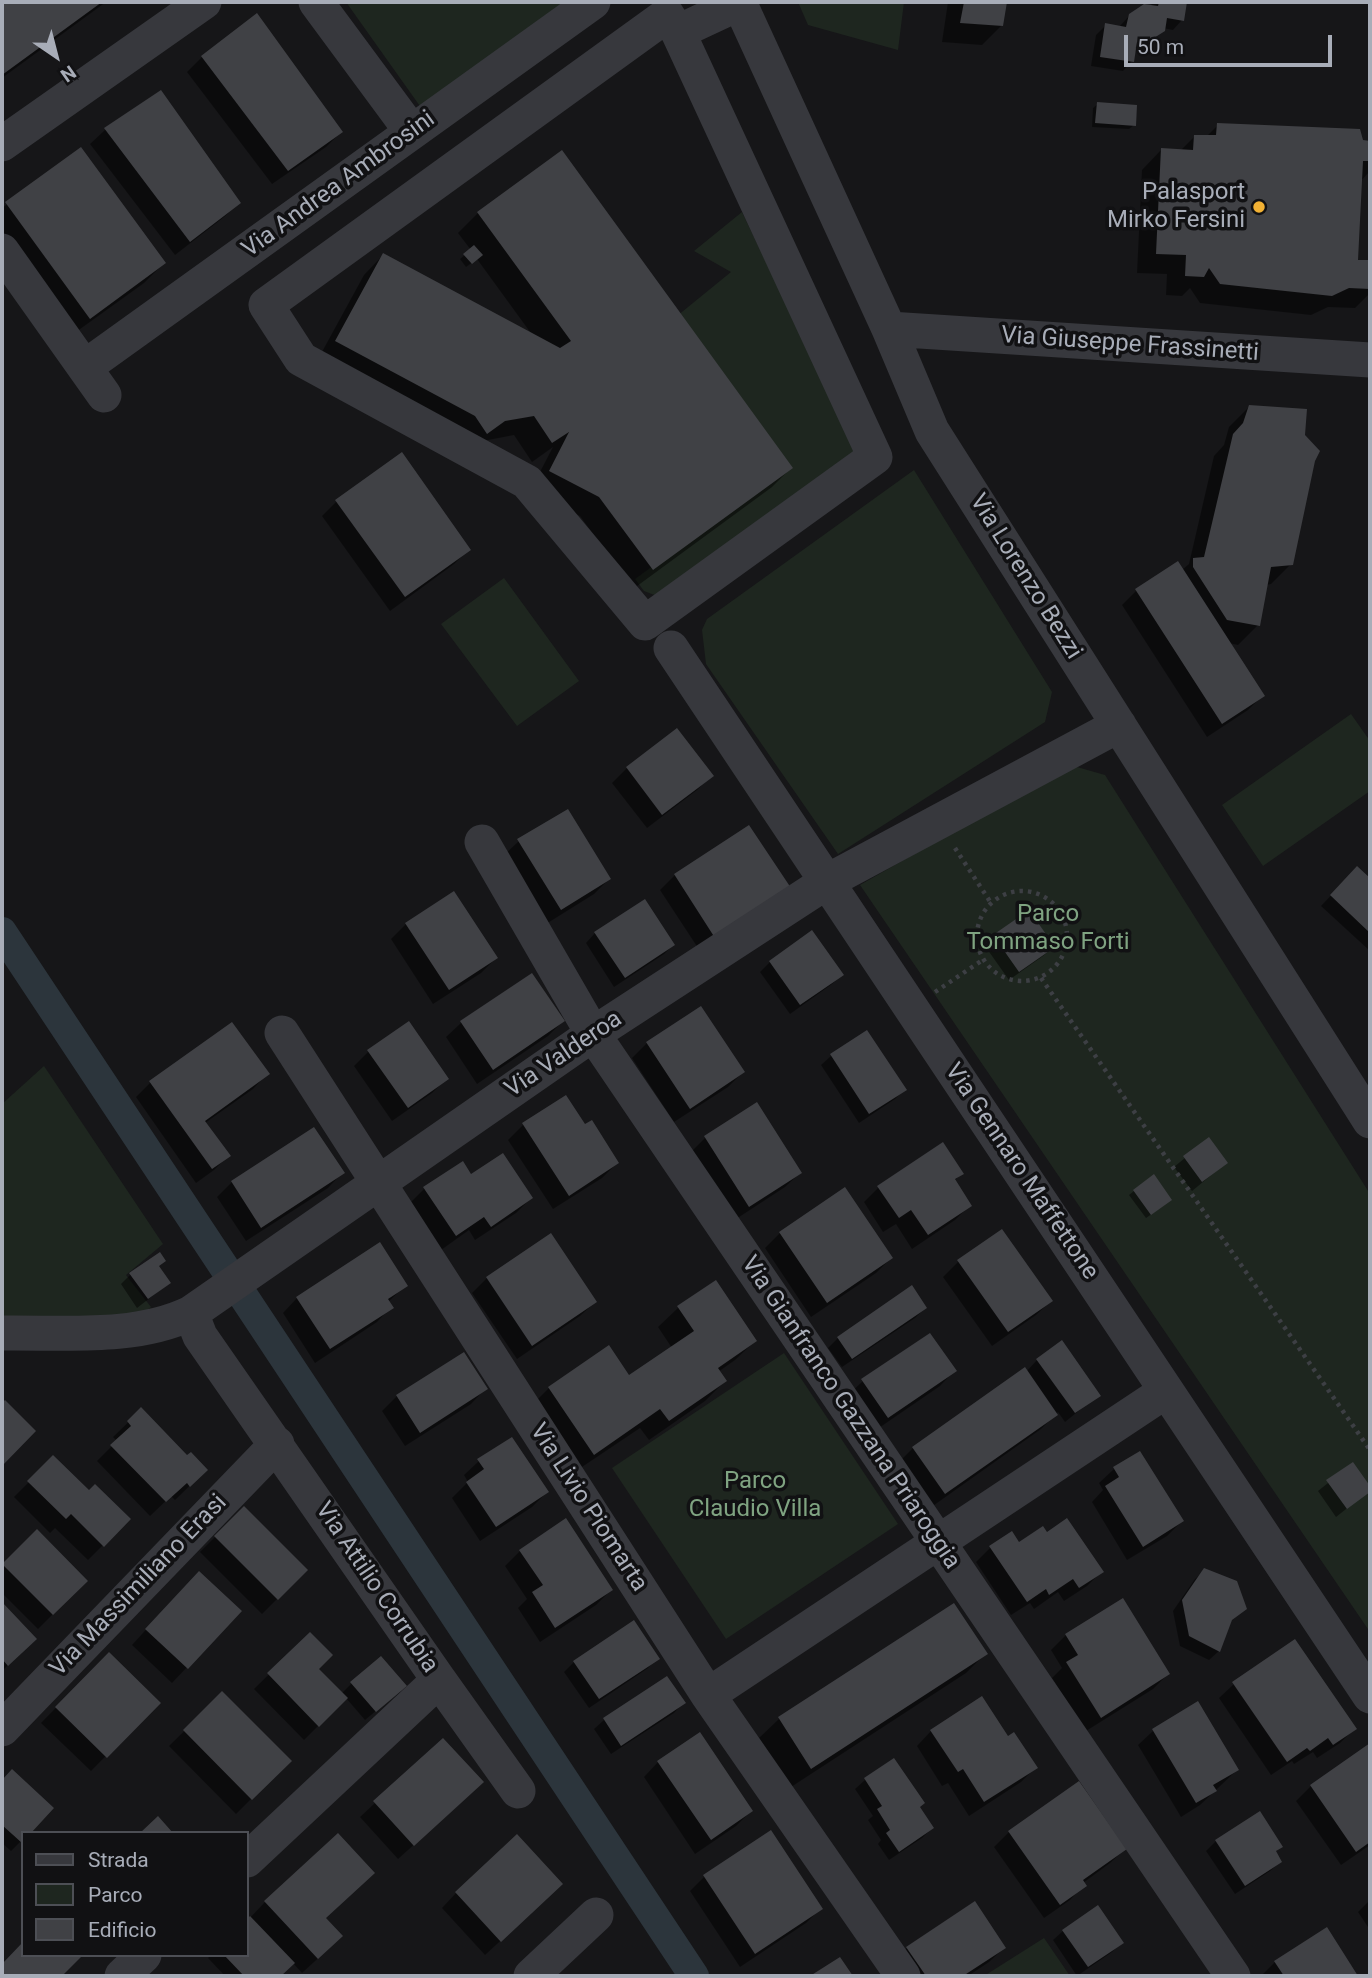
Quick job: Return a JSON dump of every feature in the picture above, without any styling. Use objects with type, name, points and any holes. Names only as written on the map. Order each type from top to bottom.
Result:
[{"type":"street","points":[[2,144],[204,2]]},
{"type":"street","points":[[316,2],[412,132]]},
{"type":"street","name":"Via Andrea Ambrosini","points":[[2,251],[94,381],[412,132],[593,2]]},
{"type":"street","points":[[678,32],[740,2]]},
{"type":"street","name":"Via Lorenzo Bezzi","points":[[740,2],[889,329],[932,430],[1370,1121]]},
{"type":"street","points":[[667,15],[678,32],[875,457],[645,623],[527,482],[301,359],[265,305],[667,15]]},
{"type":"street","name":"Via Giuseppe Frassinetti","points":[[889,329],[1370,360]]},
{"type":"street","name":"Via Gennaro Maffettone","points":[[671,648],[1370,1696]]},
{"type":"street","name":"Via Valderoa","points":[[2,1333],[135,1331],[170,1322],[256,1268],[593,1034],[828,881],[1119,725]]},
{"type":"street","name":"Via Gianfranco Gazzana Priaroggia","points":[[482,842],[593,1034],[1233,1976]]},
{"type":"street","name":"Via Livio Piomarta","points":[[282,1033],[708,1695],[903,1976]]},
{"type":"street","name":"Via Attilio Corrubia","points":[[201,1305],[200,1336],[439,1680],[248,1859]]},
{"type":"street","points":[[708,1695],[1166,1391]]},
{"type":"street","name":"Via Massimiliano Erasi","points":[[2,1729],[277,1444]]},
{"type":"street","points":[[439,1680],[518,1791]]},
{"type":"street","points":[[531,1976],[596,1915]]},
{"type":"street","points":[[122,1976],[142,1957]]},
{"type":"path","points":[[938,822],[991,903]]},
{"type":"path","points":[[1016,891],[1038,893],[1051,901],[1062,913],[1067,928],[1064,956],[1055,968],[1041,978],[1026,982],[1010,980],[995,973],[984,959],[978,947],[977,931],[981,916],[1000,896],[1016,891]]},
{"type":"path","points":[[912,1008],[984,959]]},
{"type":"path","points":[[1041,978],[1370,1450]]},
{"type":"green space","points":[[346,2],[564,2],[422,109]]},
{"type":"green space","points":[[798,2],[904,2],[898,50],[808,25]]},
{"type":"green space","points":[[742,212],[856,450],[657,596],[644,591],[635,579],[785,469],[677,316],[731,272],[694,251]]},
{"type":"green space","points":[[914,470],[1052,692],[1045,722],[838,854],[706,664],[702,630],[707,619]]},
{"type":"green space","points":[[504,578],[579,681],[517,726],[441,624]]},
{"type":"green space","points":[[1351,714],[1370,741],[1370,791],[1263,866],[1222,805]]},
{"type":"green space","name":"Parco Tommaso Forti","points":[[1070,765],[1105,775],[1370,1194],[1370,1632],[860,885]]},
{"type":"green space","points":[[44,1066],[163,1244],[126,1275],[151,1307],[139,1317],[2,1316],[2,1104]]},
{"type":"green space","name":"Parco Claudio Villa","points":[[784,1353],[898,1524],[726,1639],[612,1468]]},
{"type":"green space","points":[[1044,1938],[1070,1976],[984,1976]]},
{"type":"building","points":[[3,2],[102,2],[2,75]]},
{"type":"building","points":[[964,2],[1007,2],[1003,26],[960,23]]},
{"type":"building","points":[[1159,2],[1187,2],[1184,21],[1167,18],[1165,31],[1146,43],[1137,42],[1134,62],[1100,57],[1105,23],[1126,27],[1129,14],[1144,4],[1158,6]]},
{"type":"building","points":[[257,13],[343,132],[288,171],[201,56]]},
{"type":"building","points":[[161,90],[241,203],[190,242],[104,128]]},
{"type":"building","points":[[1097,102],[1137,105],[1136,126],[1095,123]]},
{"type":"building","name":"Palasport Mirko Fersini","points":[[1217,123],[1360,129],[1363,140],[1370,141],[1370,161],[1363,161],[1358,260],[1370,260],[1370,289],[1349,288],[1332,296],[1220,284],[1209,268],[1204,277],[1185,276],[1186,255],[1156,254],[1161,148],[1193,150],[1194,135],[1216,135]]},
{"type":"building","points":[[81,147],[166,263],[90,319],[5,202]]},
{"type":"building","points":[[562,150],[793,468],[653,570],[599,497],[549,471],[569,432],[552,443],[534,416],[505,421],[487,434],[475,416],[335,341],[383,253],[560,348],[571,341],[477,212]]},
{"type":"building","points":[[474,245],[483,255],[472,264],[463,254]]},
{"type":"building","points":[[1249,405],[1307,409],[1305,435],[1320,451],[1315,461],[1293,565],[1271,567],[1260,626],[1227,620],[1193,567],[1193,558],[1204,557],[1233,434],[1243,423]]},
{"type":"building","points":[[402,452],[471,550],[405,597],[335,500]]},
{"type":"building","points":[[1178,561],[1265,696],[1222,724],[1135,589]]},
{"type":"building","points":[[677,728],[714,776],[662,815],[626,767]]},
{"type":"building","points":[[568,809],[611,879],[561,910],[517,839]]},
{"type":"building","points":[[749,825],[791,888],[715,938],[674,874]]},
{"type":"building","points":[[1357,866],[1370,878],[1370,933],[1330,895]]},
{"type":"building","points":[[454,891],[498,958],[449,990],[405,923]]},
{"type":"building","points":[[645,899],[675,945],[625,978],[594,932]]},
{"type":"building","points":[[1029,910],[1055,947],[1019,972],[993,935]]},
{"type":"building","points":[[812,930],[844,975],[800,1005],[769,961]]},
{"type":"building","points":[[532,973],[565,1021],[493,1070],[460,1021]]},
{"type":"building","points":[[701,1006],[745,1072],[690,1109],[646,1042]]},
{"type":"building","points":[[409,1021],[449,1079],[408,1108],[367,1050]]},
{"type":"building","points":[[232,1022],[270,1074],[205,1121],[231,1156],[212,1169],[149,1081]]},
{"type":"building","points":[[867,1030],[907,1090],[869,1114],[830,1054]]},
{"type":"building","points":[[566,1095],[585,1124],[592,1120],[619,1163],[569,1196],[522,1123]]},
{"type":"building","points":[[757,1102],[802,1173],[749,1207],[704,1136]]},
{"type":"building","points":[[314,1127],[345,1173],[261,1228],[231,1181]]},
{"type":"building","points":[[1209,1137],[1228,1163],[1202,1182],[1183,1156]]},
{"type":"building","points":[[943,1142],[964,1174],[955,1179],[972,1206],[928,1235],[911,1210],[899,1218],[877,1186]]},
{"type":"building","points":[[503,1153],[533,1198],[491,1227],[484,1217],[456,1236],[423,1187],[463,1161],[471,1174]]},
{"type":"building","points":[[1154,1174],[1172,1200],[1151,1215],[1133,1190]]},
{"type":"building","points":[[845,1187],[893,1258],[827,1303],[779,1232]]},
{"type":"building","points":[[1002,1229],[1053,1301],[1008,1332],[957,1260]]},
{"type":"building","points":[[551,1233],[597,1302],[532,1346],[486,1277]]},
{"type":"building","points":[[380,1242],[408,1286],[388,1299],[394,1308],[330,1349],[296,1297]]},
{"type":"building","points":[[160,1252],[166,1261],[159,1266],[171,1283],[148,1299],[129,1273]]},
{"type":"building","points":[[716,1280],[757,1341],[718,1368],[727,1381],[669,1421],[660,1409],[594,1455],[548,1387],[609,1345],[629,1375],[694,1331],[677,1306]]},
{"type":"building","points":[[912,1285],[927,1308],[852,1359],[837,1337]]},
{"type":"building","points":[[930,1333],[957,1371],[888,1418],[861,1379]]},
{"type":"building","points":[[1062,1340],[1101,1396],[1075,1413],[1036,1359]]},
{"type":"building","points":[[464,1352],[488,1389],[420,1433],[396,1395]]},
{"type":"building","points":[[1025,1367],[1058,1415],[945,1494],[912,1447]]},
{"type":"building","points":[[5,1400],[36,1431],[2,1466],[2,1403]]},
{"type":"building","points":[[141,1407],[187,1455],[191,1452],[208,1470],[190,1487],[187,1483],[166,1502],[110,1445],[131,1426],[127,1421]]},
{"type":"building","points":[[512,1437],[549,1492],[496,1527],[466,1482],[484,1469],[477,1459]]},
{"type":"building","points":[[1140,1451],[1184,1521],[1143,1547],[1105,1486],[1119,1477],[1113,1467]]},
{"type":"building","points":[[53,1455],[89,1490],[95,1484],[131,1519],[104,1547],[71,1514],[66,1519],[27,1481]]},
{"type":"building","points":[[1353,1462],[1370,1486],[1370,1492],[1347,1509],[1326,1480]]},
{"type":"building","points":[[244,1506],[308,1570],[278,1600],[214,1536]]},
{"type":"building","points":[[566,1518],[613,1590],[555,1628],[532,1592],[543,1585],[519,1550]]},
{"type":"building","points":[[1067,1518],[1104,1572],[1079,1588],[1073,1579],[1049,1595],[1046,1589],[1027,1602],[989,1546],[1012,1531],[1019,1542],[1043,1526],[1047,1532]]},
{"type":"building","points":[[37,1529],[88,1581],[53,1615],[2,1564]]},
{"type":"building","points":[[1204,1568],[1237,1581],[1247,1609],[1232,1620],[1220,1652],[1189,1636],[1182,1600]]},
{"type":"building","points":[[199,1571],[242,1611],[188,1669],[145,1629]]},
{"type":"building","points":[[1123,1598],[1170,1674],[1101,1718],[1066,1662],[1078,1655],[1065,1634]]},
{"type":"building","points":[[2,1602],[37,1639],[8,1666],[2,1659]]},
{"type":"building","points":[[954,1603],[988,1654],[811,1769],[778,1717]]},
{"type":"building","points":[[634,1620],[660,1659],[599,1699],[573,1661]]},
{"type":"building","points":[[310,1632],[333,1655],[319,1669],[348,1698],[319,1727],[267,1673]]},
{"type":"building","points":[[1295,1639],[1357,1729],[1333,1745],[1328,1738],[1310,1751],[1307,1748],[1287,1762],[1232,1682]]},
{"type":"building","points":[[109,1652],[161,1703],[107,1758],[55,1707]]},
{"type":"building","points":[[381,1656],[407,1686],[376,1712],[350,1682]]},
{"type":"building","points":[[667,1676],[686,1703],[621,1746],[603,1718]]},
{"type":"building","points":[[222,1691],[292,1761],[252,1800],[183,1730]]},
{"type":"building","points":[[982,1696],[1008,1736],[1014,1732],[1038,1768],[984,1802],[963,1769],[958,1772],[930,1730]]},
{"type":"building","points":[[1198,1701],[1239,1770],[1213,1785],[1217,1791],[1196,1803],[1152,1729]]},
{"type":"building","points":[[700,1732],[753,1811],[711,1840],[657,1761]]},
{"type":"building","points":[[443,1738],[484,1782],[414,1846],[373,1801]]},
{"type":"building","points":[[1370,1743],[1370,1842],[1356,1852],[1310,1785]]},
{"type":"building","points":[[894,1758],[925,1803],[920,1807],[934,1828],[899,1852],[886,1833],[890,1830],[877,1809],[882,1806],[864,1778]]},
{"type":"building","points":[[12,1769],[54,1808],[33,1831],[21,1831],[21,1842],[2,1825],[2,1780]]},
{"type":"building","points":[[1079,1781],[1127,1849],[1083,1880],[1087,1886],[1060,1905],[1008,1831]]},
{"type":"building","points":[[1260,1811],[1283,1847],[1276,1851],[1282,1862],[1245,1886],[1215,1840]]},
{"type":"building","points":[[158,1816],[171,1831],[142,1831]]},
{"type":"building","points":[[771,1830],[823,1909],[755,1954],[703,1875]]},
{"type":"building","points":[[338,1833],[375,1873],[326,1918],[343,1936],[318,1959],[264,1901]]},
{"type":"building","points":[[517,1834],[563,1884],[501,1942],[455,1892]]},
{"type":"building","points":[[975,1901],[1006,1948],[963,1976],[926,1976],[906,1947]]},
{"type":"building","points":[[1098,1905],[1124,1943],[1088,1967],[1062,1930]]},
{"type":"building","points":[[250,1916],[295,1963],[281,1976],[244,1976],[226,1957],[248,1957]]},
{"type":"building","points":[[1327,1927],[1358,1976],[1284,1976],[1274,1961]]},
{"type":"building","points":[[21,1944],[21,1957],[81,1957],[62,1976],[2,1976],[2,1964]]},
{"type":"building","points":[[840,1957],[853,1976],[810,1976]]},
{"type":"waterway","points":[[2,932],[694,1976]]},
{"type":"place","name":"Palasport Mirko Fersini","points":[[1259,207]]}]
